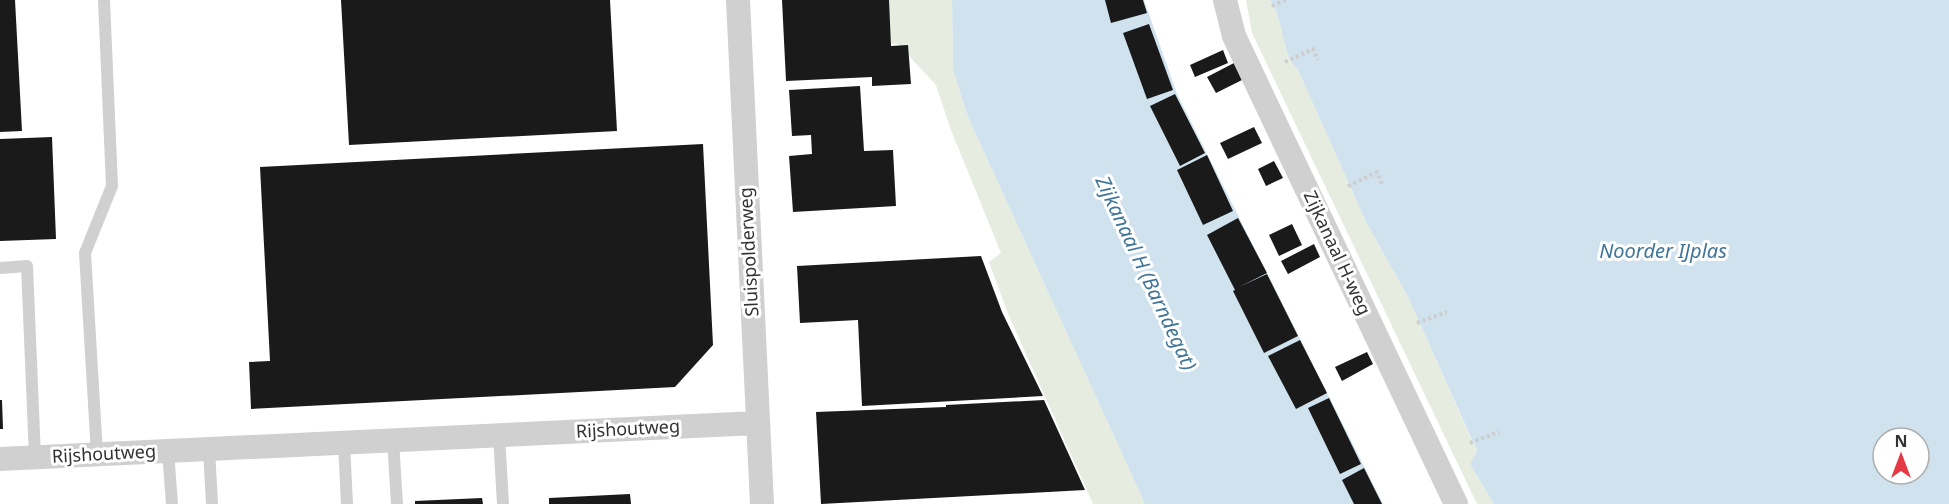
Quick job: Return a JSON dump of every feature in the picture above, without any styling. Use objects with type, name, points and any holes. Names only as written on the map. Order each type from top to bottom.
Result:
[{"type":"street","name":"Sluispolderweg","points":[[738,0],[762,504]]},
{"type":"street","name":"Zijkanaal H-weg","points":[[1225,0],[1234,36],[1456,504]]},
{"type":"street","name":"Rijshoutweg","points":[[0,459],[757,423]]},
{"type":"lane","points":[[97,454],[85,253],[111,186],[104,0]]},
{"type":"lane","points":[[0,268],[27,266],[35,457]]},
{"type":"lane","points":[[499,435],[503,504]]},
{"type":"lane","points":[[393,440],[397,504]]},
{"type":"lane","points":[[344,443],[347,504]]},
{"type":"lane","points":[[209,449],[212,504]]},
{"type":"lane","points":[[168,451],[172,504]]},
{"type":"path","points":[[1272,6],[1286,0]]},
{"type":"path","points":[[1285,62],[1313,49],[1318,60]]},
{"type":"path","points":[[1348,186],[1377,172],[1382,183]]},
{"type":"path","points":[[1417,323],[1447,312]]},
{"type":"path","points":[[1470,443],[1499,432]]},
{"type":"shaded area","points":[[882,0],[952,0],[953,70],[968,117],[1145,504],[1093,504],[1009,316],[989,262],[1001,253],[951,130],[936,85],[898,44],[883,43]]},
{"type":"shaded area","points":[[1246,0],[1270,0],[1275,8],[1288,54],[1298,70],[1367,224],[1407,295],[1477,452],[1470,464],[1494,504],[1477,504],[1252,33]]},
{"type":"water","name":"Zijkanaal H (Barndegat)","points":[[952,0],[1144,0],[1177,94],[1383,504],[1145,504],[968,117],[953,70]]},
{"type":"water","name":"Noorder IJplas","points":[[1270,0],[1949,0],[1949,504],[1494,504],[1470,464],[1477,451],[1407,295],[1367,224],[1298,70],[1292,63],[1278,17]]},
{"type":"building","points":[[0,0],[15,0],[22,131],[0,132]]},
{"type":"building","points":[[341,0],[610,0],[617,131],[349,145]]},
{"type":"building","points":[[782,0],[889,0],[891,46],[908,45],[911,84],[872,86],[872,77],[786,81]]},
{"type":"building","points":[[1105,0],[1143,0],[1147,13],[1111,23]]},
{"type":"building","points":[[1149,24],[1173,90],[1147,99],[1123,33]]},
{"type":"building","points":[[1223,50],[1228,63],[1195,77],[1190,65]]},
{"type":"building","points":[[1234,63],[1242,80],[1216,93],[1207,77]]},
{"type":"building","points":[[860,86],[864,151],[893,150],[896,206],[793,212],[789,156],[812,154],[811,135],[792,136],[789,90]]},
{"type":"building","points":[[1175,94],[1205,153],[1180,166],[1150,106]]},
{"type":"building","points":[[1254,127],[1262,143],[1228,159],[1220,143]]},
{"type":"building","points":[[52,137],[56,239],[0,241],[0,139]]},
{"type":"building","points":[[703,144],[713,345],[675,387],[251,409],[249,362],[270,361],[260,167]]},
{"type":"building","points":[[1207,155],[1233,211],[1203,225],[1177,170]]},
{"type":"building","points":[[1274,161],[1283,178],[1266,186],[1258,169]]},
{"type":"building","points":[[1238,218],[1267,273],[1239,287],[1267,274],[1298,336],[1264,353],[1207,235]]},
{"type":"building","points":[[1292,224],[1302,245],[1279,256],[1269,235]]},
{"type":"building","points":[[1314,244],[1320,257],[1288,274],[1281,261]]},
{"type":"building","points":[[981,256],[1002,312],[1043,396],[862,406],[858,320],[800,323],[797,266]]},
{"type":"building","points":[[1300,340],[1327,393],[1296,409],[1268,356]]},
{"type":"building","points":[[1367,352],[1373,364],[1342,381],[1335,367]]},
{"type":"building","points":[[1329,398],[1361,464],[1340,474],[1308,408]]},
{"type":"building","points":[[0,400],[2,400],[3,429],[0,429]]},
{"type":"building","points":[[1044,400],[1085,490],[821,504],[816,412],[946,407],[946,405]]},
{"type":"building","points":[[1364,468],[1382,504],[1354,504],[1342,480]]},
{"type":"building","points":[[630,494],[631,504],[549,504],[549,498]]},
{"type":"building","points":[[482,498],[483,504],[415,504],[415,501]]}]
